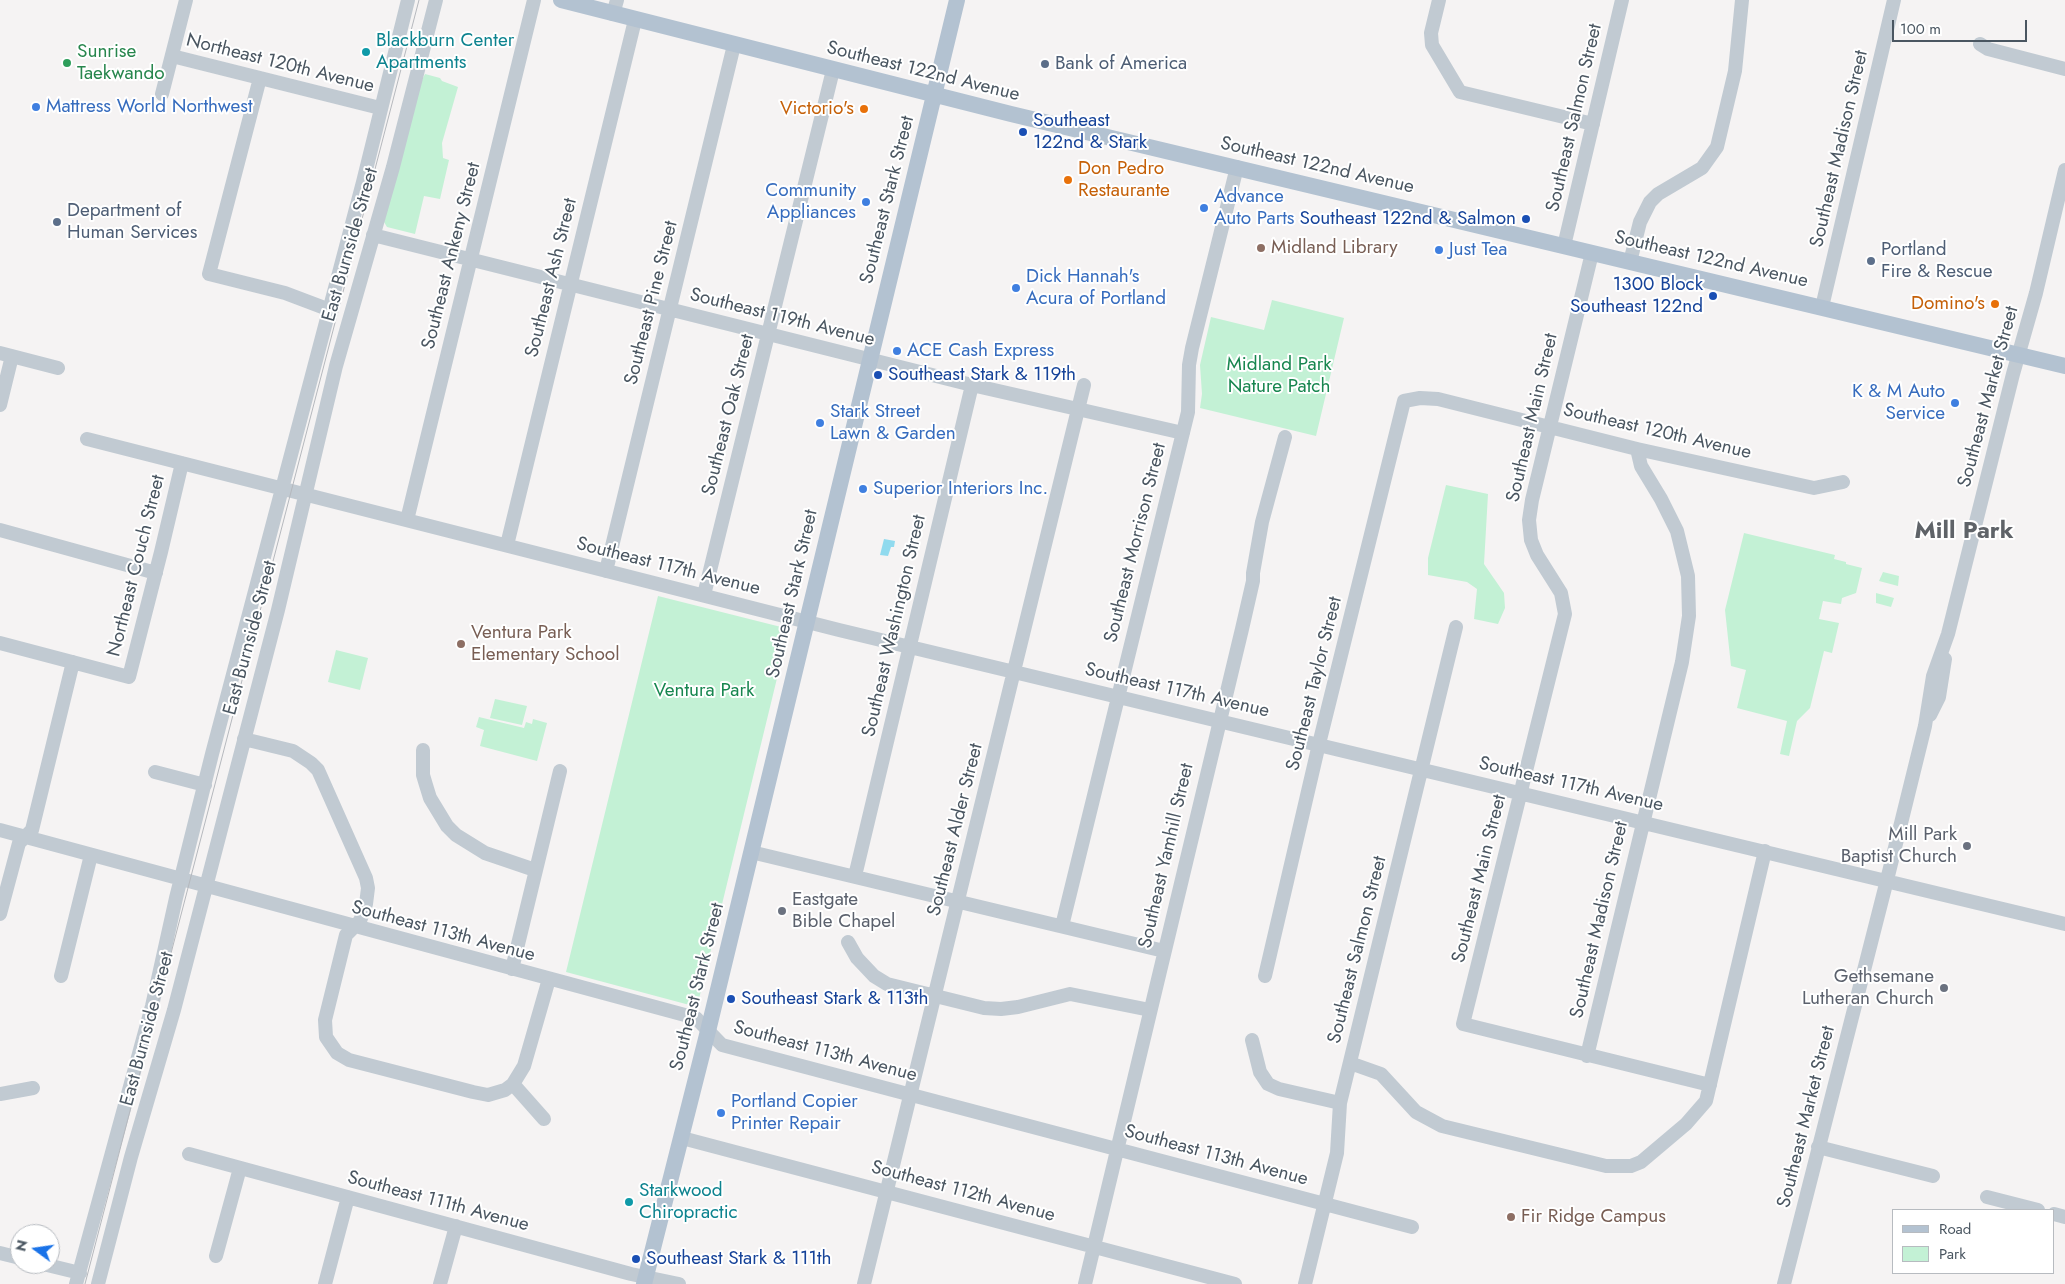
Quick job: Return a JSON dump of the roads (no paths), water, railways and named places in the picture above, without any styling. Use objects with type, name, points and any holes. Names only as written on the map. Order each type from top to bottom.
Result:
[{"type":"main road","name":"Southeast 122nd Avenue","points":[[561,0],[615,7],[635,20],[833,70],[2065,366]]},
{"type":"main road","name":"Southeast Stark Street","points":[[645,1280],[682,1138],[957,0]]},
{"type":"street","points":[[162,94],[186,0]]},
{"type":"street","name":"East Burnside Street","points":[[78,1279],[152,1006],[180,880],[330,310],[408,0]]},
{"type":"street","name":"East Burnside Street","points":[[98,1284],[131,1157],[174,1010],[306,495],[336,366],[436,0]]},
{"type":"street","name":"Southeast Ankeny Street","points":[[407,520],[534,0]]},
{"type":"street","points":[[1439,0],[1431,33],[1432,45],[1460,92],[1593,124]]},
{"type":"street","name":"Southeast Salmon Street","points":[[1564,246],[1622,0]]},
{"type":"street","points":[[1630,262],[1642,217],[1650,202],[1658,194],[1702,168],[1717,146],[1735,72],[1742,0]]},
{"type":"street","name":"Southeast Madison Street","points":[[1822,307],[1894,0]]},
{"type":"street","name":"Southeast Ash Street","points":[[507,545],[635,20]]},
{"type":"street","points":[[1980,44],[1988,49],[2065,69]]},
{"type":"street","name":"Southeast Pine Street","points":[[606,571],[734,45]]},
{"type":"street","name":"Northeast 120th Avenue","points":[[172,56],[380,108]]},
{"type":"street","name":"Southeast Oak Street","points":[[704,595],[833,70]]},
{"type":"street","points":[[260,78],[209,274],[285,293],[330,310]]},
{"type":"street","name":"Southeast Morrison Street","points":[[1062,926],[1183,433],[1189,402],[1189,365],[1192,348],[1237,167]]},
{"type":"street","name":"Southeast Market Street","points":[[1784,1284],[1925,726],[1939,697],[1948,634],[2036,293],[2065,170]]},
{"type":"street","name":"Southeast 119th Avenue","points":[[372,235],[972,385],[1183,433]]},
{"type":"street","name":"Southeast Main Street","points":[[1587,1056],[1463,1024],[1565,614],[1561,593],[1540,561],[1531,540],[1529,520],[1592,252]]},
{"type":"street","points":[[0,405],[6,354],[58,368]]},
{"type":"street","name":"Southeast Washington Street","points":[[855,876],[972,385]]},
{"type":"street","name":"Southeast Alder Street","points":[[864,1284],[1084,385]]},
{"type":"street","name":"Southeast 120th Avenue","points":[[1404,401],[1420,398],[1438,399],[1637,448],[1814,488],[1843,482]]},
{"type":"street","name":"Southeast Taylor Street","points":[[1265,976],[1319,744],[1404,401]]},
{"type":"street","name":"Southeast Yamhill Street","points":[[1085,1284],[1254,581],[1253,573],[1262,522],[1285,437]]},
{"type":"street","name":"Southeast 117th Avenue","points":[[87,439],[807,622],[2065,924]]},
{"type":"street","name":"Southeast Madison Street","points":[[1587,1056],[1684,654],[1689,602],[1688,576],[1677,531],[1661,499],[1641,466],[1637,448]]},
{"type":"street","name":"Northeast Couch Street","points":[[73,662],[129,677],[182,463]]},
{"type":"street","points":[[0,530],[156,573]]},
{"type":"street","name":"Southeast Salmon Street","points":[[1305,1284],[1337,1153],[1340,1103],[1420,768],[1456,627]]},
{"type":"street","points":[[0,643],[73,662],[32,830],[19,843],[0,914]]},
{"type":"street","points":[[244,739],[303,756],[318,770],[366,878],[368,888],[366,904],[360,921],[346,935],[325,1020],[326,1037],[337,1053],[349,1060],[481,1094],[488,1095],[505,1090],[513,1084],[524,1066],[548,979]]},
{"type":"street","points":[[423,750],[423,775],[426,786],[434,806],[447,826],[456,835],[485,853],[535,870]]},
{"type":"street","points":[[512,969],[560,771]]},
{"type":"street","points":[[155,772],[205,785]]},
{"type":"street","name":"Southeast 113th Avenue","points":[[0,830],[205,887],[696,1018],[720,1044],[1412,1227]]},
{"type":"street","points":[[1350,1063],[1381,1074],[1416,1112],[1442,1126],[1606,1166],[1632,1166],[1641,1162],[1698,1111],[1706,1100],[1765,851]]},
{"type":"street","points":[[751,852],[1164,951]]},
{"type":"street","points":[[62,976],[91,855]]},
{"type":"street","points":[[848,942],[857,958],[874,976],[900,988],[934,997],[984,1008],[1001,1009],[1070,994],[1150,1010]]},
{"type":"street","points":[[1252,1040],[1260,1072],[1268,1084],[1279,1089],[1340,1103]]},
{"type":"street","points":[[1587,1056],[1710,1086]]},
{"type":"street","points":[[513,1084],[544,1119]]},
{"type":"street","points":[[0,1094],[33,1088]]},
{"type":"street","name":"Southeast 112th Avenue","points":[[682,1138],[1235,1284]]},
{"type":"street","points":[[1818,1147],[1932,1176]]},
{"type":"street","name":"Southeast 111th Avenue","points":[[189,1154],[456,1226],[645,1280],[678,1284]]},
{"type":"street","points":[[216,1256],[240,1168]]},
{"type":"street","points":[[325,1284],[348,1197]]},
{"type":"street","points":[[1987,1198],[2034,1209]]},
{"type":"street","points":[[440,1284],[456,1226]]},
{"type":"street","points":[[60,1271],[78,1279]]},
{"type":"water","points":[[884,539],[895,541],[894,547],[891,547],[888,556],[880,555]]},
{"type":"tram line","points":[[85,1284],[419,0]]},
{"type":"place","name":"Blackburn Center Apartments","points":[[366,52]]},
{"type":"place","name":"Sunrise Taekwando","points":[[67,63]]},
{"type":"place","name":"Bank of America","points":[[1045,64]]},
{"type":"place","name":"Mattress World Northwest","points":[[36,107]]},
{"type":"place","name":"Victorio's","points":[[864,109]]},
{"type":"place","name":"Southeast 122nd & Stark","points":[[1023,132]]},
{"type":"place","name":"Don Pedro Restaurante","points":[[1068,180]]},
{"type":"place","name":"Community Appliances","points":[[866,202]]},
{"type":"place","name":"Advance Auto Parts","points":[[1204,208]]},
{"type":"place","name":"Southeast 122nd & Salmon","points":[[1526,219]]},
{"type":"place","name":"Department of Human Services","points":[[57,222]]},
{"type":"place","name":"Midland Library","points":[[1261,248]]},
{"type":"place","name":"Just Tea","points":[[1439,250]]},
{"type":"place","name":"Portland Fire & Rescue","points":[[1871,261]]},
{"type":"place","name":"Dick Hannah's Acura of Portland","points":[[1016,288]]},
{"type":"place","name":"1300 Block Southeast 122nd","points":[[1713,296]]},
{"type":"place","name":"Domino's","points":[[1995,304]]},
{"type":"place","name":"ACE Cash Express","points":[[897,351]]},
{"type":"place","name":"Southeast Stark & 119th","points":[[878,375]]},
{"type":"place","name":"K & M Auto Service","points":[[1955,403]]},
{"type":"place","name":"Stark Street Lawn & Garden","points":[[820,423]]},
{"type":"place","name":"Superior Interiors Inc.","points":[[863,489]]},
{"type":"place","name":"Ventura Park Elementary School","points":[[461,644]]},
{"type":"place","name":"Mill Park Baptist Church","points":[[1967,846]]},
{"type":"place","name":"Eastgate Bible Chapel","points":[[782,911]]},
{"type":"place","name":"Gethsemane Lutheran Church","points":[[1944,988]]},
{"type":"place","name":"Southeast Stark & 113th","points":[[731,999]]},
{"type":"place","name":"Portland Copier Printer Repair","points":[[721,1113]]},
{"type":"place","name":"Starkwood Chiropractic","points":[[629,1202]]},
{"type":"place","name":"Fir Ridge Campus","points":[[1511,1217]]},
{"type":"place","name":"Southeast Stark & 111th","points":[[636,1259]]},
{"type":"district","name":"Mill Park","points":[[1964,532]]},
{"type":"park label","name":"Midland Park Nature Patch","points":[[1279,376]]},
{"type":"park label","name":"Ventura Park","points":[[704,691]]}]
